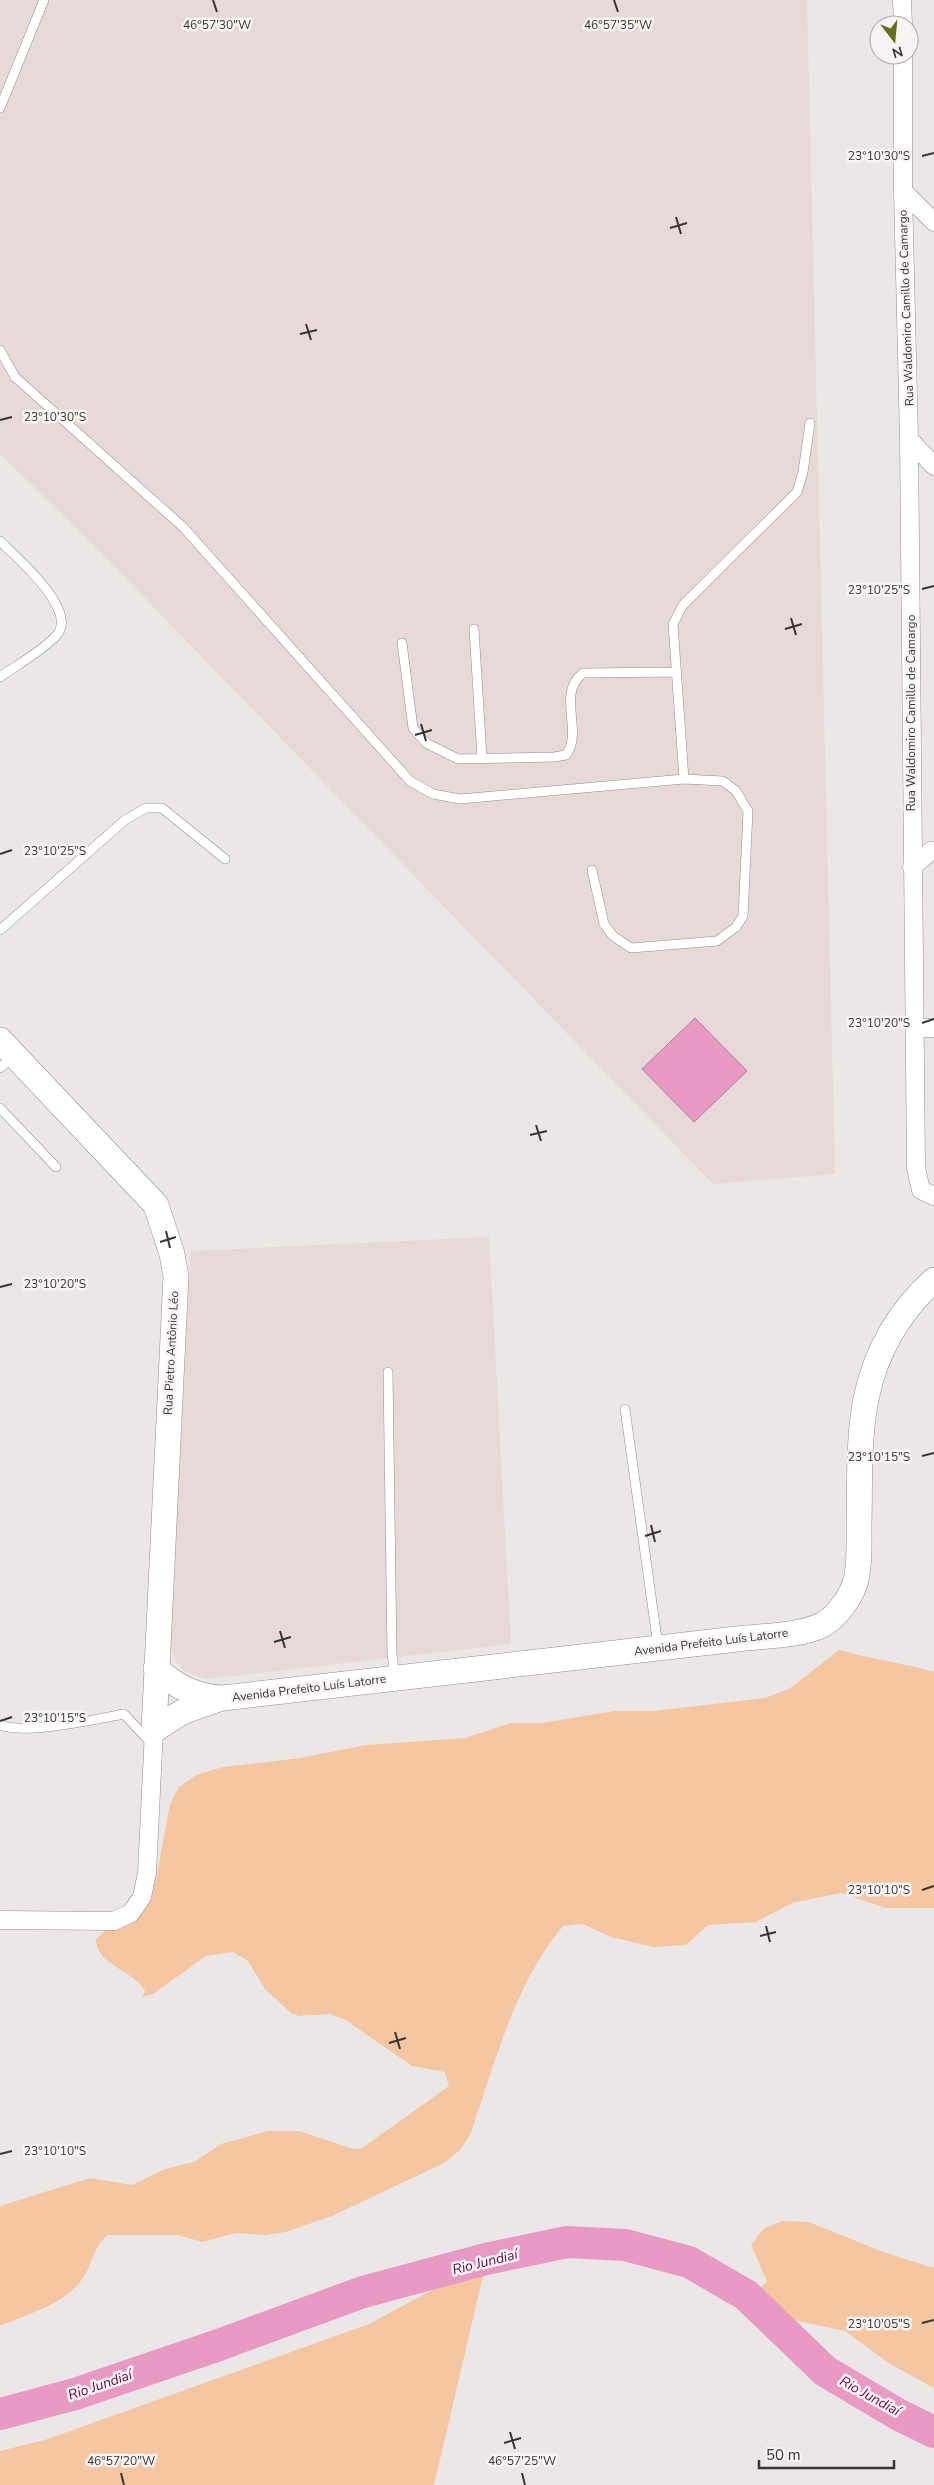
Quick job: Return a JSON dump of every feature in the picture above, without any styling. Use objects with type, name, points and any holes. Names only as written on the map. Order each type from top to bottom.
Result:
[{"type":"main road","name":"Rua Pietro Antônio Léo","points":[[5,1054],[156,1205],[172,1254],[176,1276],[154,1738]]},
{"type":"main road","name":"Avenida Prefeito Luís Latorre","points":[[154,1738],[182,1712],[223,1698],[658,1649],[808,1630],[823,1624],[847,1600],[856,1581],[859,1549],[861,1436],[866,1399],[884,1345],[898,1321],[918,1294],[934,1280]]},
{"type":"main road","name":"Avenida Prefeito Luís Latorre","points":[[156,1668],[177,1686],[190,1692],[223,1698]]},
{"type":"street","points":[[902,0],[902,15]]},
{"type":"street","name":"Rua Waldomiro Camillo de Camargo","points":[[903,65],[903,191],[909,439],[916,1168],[927,1193]]},
{"type":"street","points":[[903,191],[934,222]]},
{"type":"street","points":[[909,439],[934,466]]},
{"type":"street","points":[[912,867],[933,850]]},
{"type":"street","points":[[914,1028],[934,1028]]},
{"type":"street","points":[[0,1920],[104,1922],[114,1921],[131,1913],[142,1896],[147,1873],[154,1738]]},
{"type":"lane","points":[[0,108],[44,0]]},
{"type":"lane","points":[[0,350],[15,377],[183,527],[410,781],[433,794],[460,799],[684,779],[723,781],[736,791],[748,811],[743,916],[736,927],[717,941],[632,948],[613,936],[604,924],[592,870]]},
{"type":"lane","points":[[684,779],[673,624],[682,605],[796,492],[803,472],[810,423]]},
{"type":"lane","points":[[0,541],[54,598],[62,616],[57,635],[0,677]]},
{"type":"lane","points":[[474,629],[482,758]]},
{"type":"lane","points":[[402,642],[414,728],[426,743],[458,759],[554,757],[566,755],[572,746],[570,690],[575,680],[583,673],[677,672]]},
{"type":"lane","points":[[0,930],[124,820],[146,808],[162,808],[224,859]]},
{"type":"lane","points":[[0,1108],[56,1167]]},
{"type":"lane","points":[[388,1372],[392,1654],[395,1678]]},
{"type":"lane","points":[[625,1409],[658,1649]]},
{"type":"lane","points":[[0,1725],[21,1728],[69,1724],[124,1714],[154,1738]]},
{"type":"shaded area","points":[[0,0],[807,0],[835,1174],[713,1184],[103,555],[0,454]]},
{"type":"shaded area","points":[[695,1018],[747,1071],[694,1122],[642,1069]]},
{"type":"shaded area","points":[[489,1237],[511,1644],[205,1679],[184,1671],[176,1662],[169,1644],[191,1251]]},
{"type":"shaded area","points":[[839,1650],[934,1672],[934,1908],[886,1908],[841,1893],[792,1903],[756,1922],[708,1925],[686,1945],[653,1947],[611,1937],[583,1924],[563,1926],[531,1973],[519,1999],[497,2053],[470,2135],[460,2150],[444,2163],[332,2216],[286,2232],[265,2235],[236,2233],[202,2242],[178,2235],[108,2235],[96,2250],[83,2278],[67,2295],[46,2307],[0,2326],[0,2207],[3,2205],[90,2178],[132,2185],[165,2169],[194,2162],[221,2144],[268,2131],[299,2131],[353,2149],[362,2148],[449,2086],[445,2072],[412,2066],[344,2019],[329,2014],[299,2016],[291,2013],[265,1989],[248,1961],[233,1952],[206,1956],[153,1994],[142,1997],[145,1991],[140,1984],[102,1955],[97,1948],[96,1939],[107,1929],[147,1905],[156,1880],[170,1804],[179,1787],[196,1775],[223,1767],[300,1758],[366,1745],[465,1738],[511,1723],[542,1723],[614,1711],[654,1711],[765,1698],[789,1689]]},
{"type":"shaded area","points":[[783,2221],[809,2222],[886,2253],[934,2268],[934,2388],[890,2364],[845,2331],[793,2320],[774,2305],[761,2287],[767,2281],[751,2245],[764,2228]]},
{"type":"shaded area","points":[[483,2276],[434,2485],[0,2485],[0,2451],[45,2440],[369,2324],[436,2288]]},
{"type":"waterway","name":"Rio Jundiaí","points":[[0,2414],[75,2394],[216,2346],[363,2292],[486,2259],[567,2242],[625,2245],[689,2262],[746,2295],[825,2371],[899,2415],[934,2432]]}]
